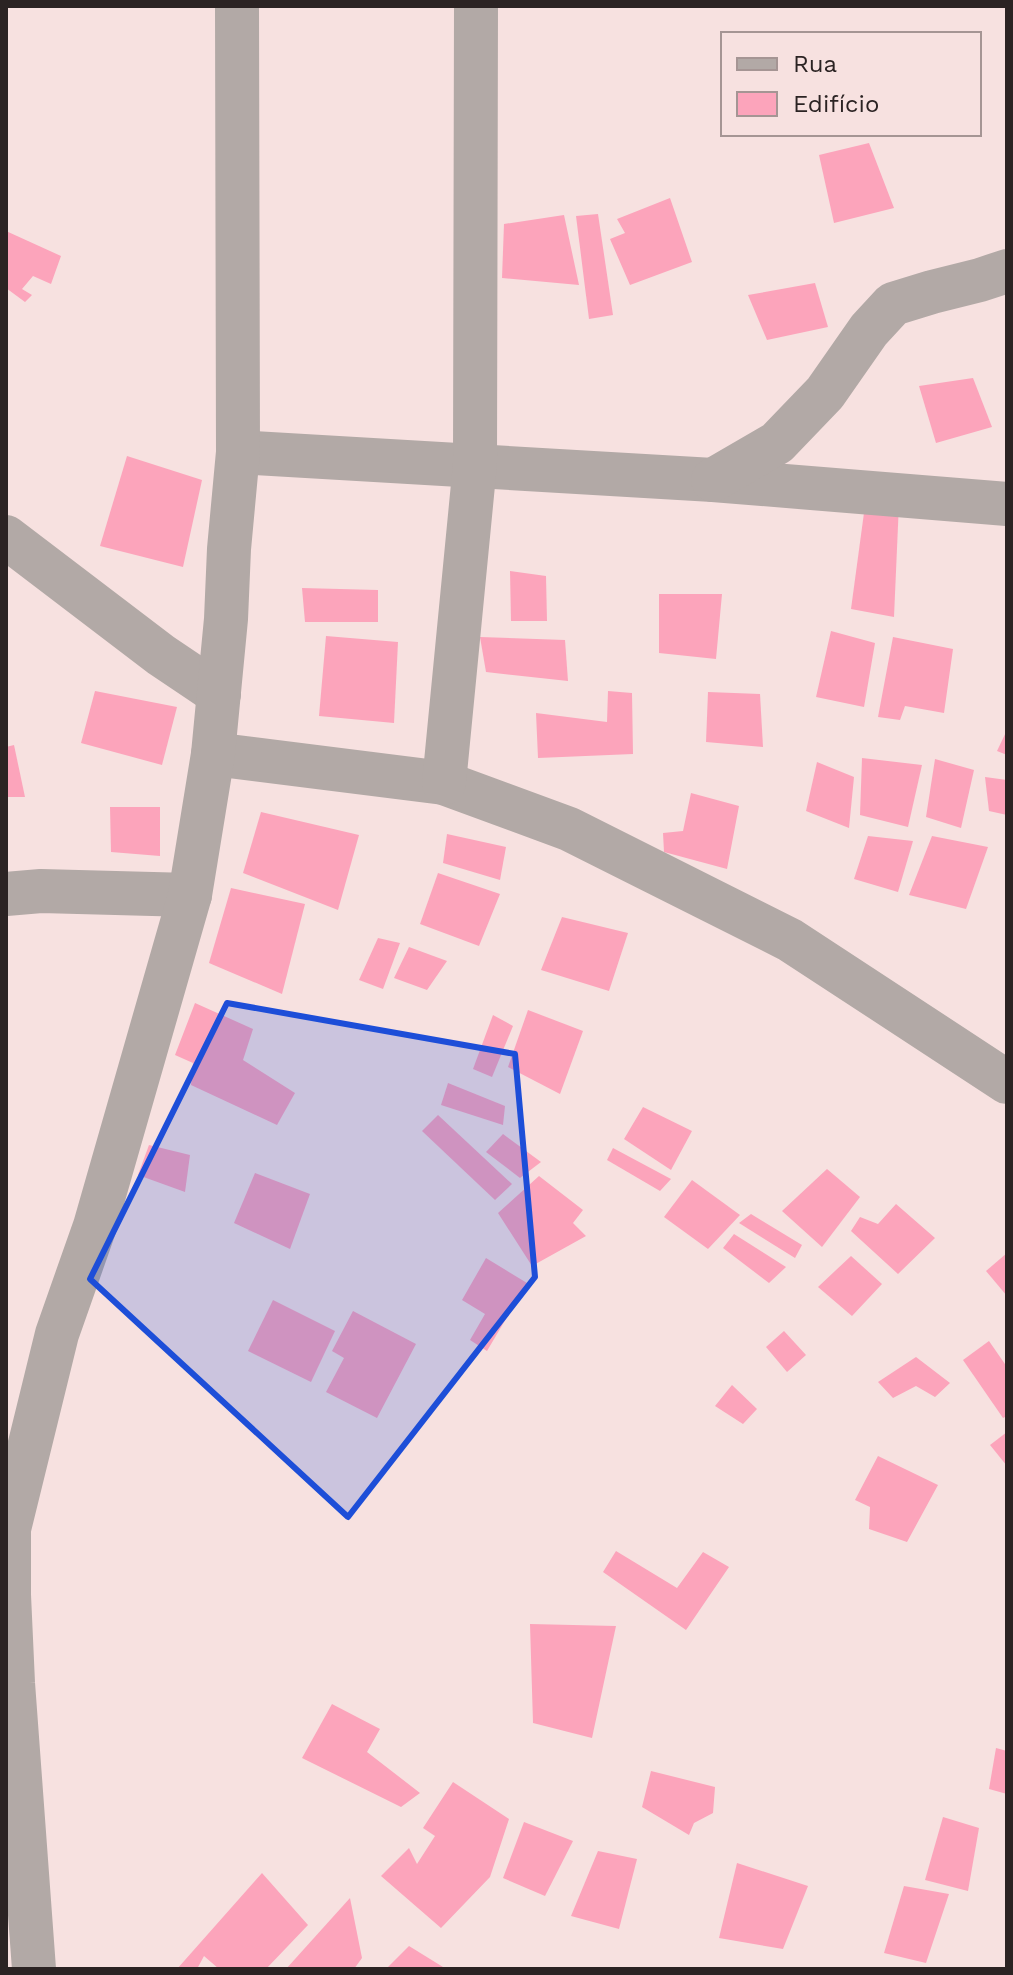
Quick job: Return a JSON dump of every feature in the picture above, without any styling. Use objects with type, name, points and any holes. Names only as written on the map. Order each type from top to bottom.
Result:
[{"type":"street","points":[[34,1969],[13,1683],[9,1529],[57,1334],[95,1226],[190,895],[213,754],[238,452],[237,6]]},
{"type":"street","points":[[444,783],[475,464],[476,6]]},
{"type":"street","points":[[713,480],[777,443],[825,393],[869,330],[893,304],[1007,271]]},
{"type":"street","points":[[238,452],[713,480],[1007,504]]},
{"type":"street","points":[[6,537],[161,655],[219,694]]},
{"type":"street","points":[[213,754],[444,783],[569,829],[790,940],[1007,1082]]},
{"type":"street","points":[[6,894],[41,891],[190,895]]},
{"type":"highlighted area","points":[[227,1003],[515,1054],[535,1277],[348,1517],[90,1279]]},
{"type":"building","points":[[869,143],[894,208],[834,223],[819,155]]},
{"type":"building","points":[[670,198],[692,262],[630,285],[610,239],[625,233],[617,219]]},
{"type":"building","points":[[598,214],[613,315],[589,319],[576,216]]},
{"type":"building","points":[[564,215],[579,285],[502,278],[504,224]]},
{"type":"building","points":[[6,231],[61,256],[51,284],[33,276],[22,289],[32,295],[25,302],[6,288]]},
{"type":"building","points":[[815,283],[828,327],[767,340],[748,295]]},
{"type":"building","points":[[973,378],[992,427],[936,443],[919,386]]},
{"type":"building","points":[[127,456],[202,480],[183,567],[100,546]]},
{"type":"building","points":[[866,498],[899,503],[894,617],[851,609]]},
{"type":"building","points":[[510,571],[546,576],[547,621],[511,621]]},
{"type":"building","points":[[302,588],[378,590],[378,622],[305,622]]},
{"type":"building","points":[[659,594],[722,594],[716,659],[659,653]]},
{"type":"building","points":[[831,631],[875,643],[864,707],[816,697]]},
{"type":"building","points":[[326,636],[398,642],[394,723],[319,716]]},
{"type":"building","points":[[480,637],[565,640],[568,681],[486,672]]},
{"type":"building","points":[[893,637],[953,649],[944,713],[905,706],[900,720],[878,717]]},
{"type":"building","points":[[95,691],[177,707],[162,765],[81,743]]},
{"type":"building","points":[[608,691],[632,693],[633,754],[538,758],[536,713],[607,722]]},
{"type":"building","points":[[708,692],[760,694],[763,747],[706,742]]},
{"type":"building","points":[[1007,730],[1007,755],[997,751]]},
{"type":"building","points":[[14,745],[25,797],[6,797],[6,747]]},
{"type":"building","points":[[862,758],[922,765],[908,827],[860,815]]},
{"type":"building","points":[[935,759],[974,770],[961,828],[926,817]]},
{"type":"building","points":[[817,762],[854,777],[849,828],[806,811]]},
{"type":"building","points":[[985,777],[1007,780],[1007,815],[989,811]]},
{"type":"building","points":[[691,793],[739,806],[727,869],[664,852],[663,833],[683,831]]},
{"type":"building","points":[[110,807],[160,807],[160,856],[111,852]]},
{"type":"building","points":[[261,812],[359,835],[338,910],[243,873]]},
{"type":"building","points":[[447,834],[506,847],[500,880],[443,863]]},
{"type":"building","points":[[868,836],[913,841],[898,892],[854,879]]},
{"type":"building","points":[[932,836],[988,847],[966,909],[909,895]]},
{"type":"building","points":[[438,873],[500,894],[479,946],[420,924]]},
{"type":"building","points":[[231,888],[305,904],[282,994],[209,963]]},
{"type":"building","points":[[562,917],[628,933],[609,991],[541,970]]},
{"type":"building","points":[[378,938],[400,943],[383,989],[359,980]]},
{"type":"building","points":[[409,947],[447,961],[427,990],[394,978]]},
{"type":"building","points":[[195,1003],[253,1029],[243,1060],[295,1093],[277,1125],[191,1085],[193,1063],[175,1055]]},
{"type":"building","points":[[528,1010],[583,1031],[560,1094],[508,1067]]},
{"type":"building","points":[[493,1015],[513,1026],[492,1077],[473,1069]]},
{"type":"building","points":[[448,1083],[505,1106],[503,1125],[441,1105]]},
{"type":"building","points":[[643,1107],[692,1131],[671,1170],[624,1139]]},
{"type":"building","points":[[438,1115],[512,1184],[495,1200],[422,1131]]},
{"type":"building","points":[[503,1134],[541,1162],[520,1178],[486,1152]]},
{"type":"building","points":[[149,1145],[190,1155],[185,1192],[138,1175]]},
{"type":"building","points":[[613,1148],[671,1179],[660,1191],[607,1160]]},
{"type":"building","points":[[827,1169],[860,1197],[822,1247],[782,1211]]},
{"type":"building","points":[[255,1173],[310,1194],[290,1249],[234,1223]]},
{"type":"building","points":[[539,1176],[583,1210],[573,1223],[586,1236],[532,1266],[498,1213]]},
{"type":"building","points":[[692,1180],[740,1215],[708,1249],[664,1217]]},
{"type":"building","points":[[896,1204],[935,1238],[898,1274],[851,1231],[860,1217],[878,1224]]},
{"type":"building","points":[[751,1214],[802,1245],[795,1258],[739,1223]]},
{"type":"building","points":[[734,1234],[786,1267],[769,1283],[723,1248]]},
{"type":"building","points":[[1007,1253],[1007,1296],[986,1271]]},
{"type":"building","points":[[851,1256],[882,1284],[852,1316],[818,1287]]},
{"type":"building","points":[[486,1258],[527,1283],[487,1351],[470,1340],[485,1314],[462,1300]]},
{"type":"building","points":[[273,1300],[335,1331],[311,1382],[248,1351]]},
{"type":"building","points":[[353,1311],[416,1344],[377,1418],[326,1392],[344,1358],[332,1351]]},
{"type":"building","points":[[784,1331],[806,1355],[787,1372],[766,1347]]},
{"type":"building","points":[[989,1341],[1007,1367],[1007,1416],[1003,1418],[963,1360]]},
{"type":"building","points":[[916,1357],[950,1383],[935,1397],[916,1386],[893,1398],[878,1382]]},
{"type":"building","points":[[732,1385],[757,1409],[743,1424],[715,1406]]},
{"type":"building","points":[[1007,1432],[1007,1466],[990,1445]]},
{"type":"building","points":[[878,1456],[938,1485],[907,1542],[869,1529],[870,1507],[855,1500]]},
{"type":"building","points":[[616,1551],[677,1588],[703,1552],[729,1567],[686,1630],[603,1572]]},
{"type":"building","points":[[530,1624],[616,1626],[592,1738],[533,1723]]},
{"type":"building","points":[[332,1704],[380,1729],[367,1752],[420,1793],[401,1807],[302,1758]]},
{"type":"building","points":[[996,1748],[1007,1751],[1007,1794],[989,1789]]},
{"type":"building","points":[[651,1771],[715,1787],[713,1813],[694,1823],[689,1835],[642,1807]]},
{"type":"building","points":[[453,1782],[509,1819],[490,1877],[441,1928],[381,1876],[409,1848],[417,1864],[435,1836],[423,1828]]},
{"type":"building","points":[[943,1817],[979,1828],[968,1891],[925,1880]]},
{"type":"building","points":[[524,1822],[573,1841],[545,1896],[503,1878]]},
{"type":"building","points":[[598,1851],[637,1859],[619,1929],[571,1916]]},
{"type":"building","points":[[737,1863],[808,1886],[783,1949],[719,1938]]},
{"type":"building","points":[[262,1873],[308,1925],[266,1969],[219,1969],[204,1956],[197,1969],[177,1969]]},
{"type":"building","points":[[904,1886],[949,1894],[926,1963],[884,1953]]},
{"type":"building","points":[[350,1898],[362,1958],[354,1969],[286,1969]]},
{"type":"building","points":[[409,1946],[443,1967],[442,1969],[386,1969]]}]
